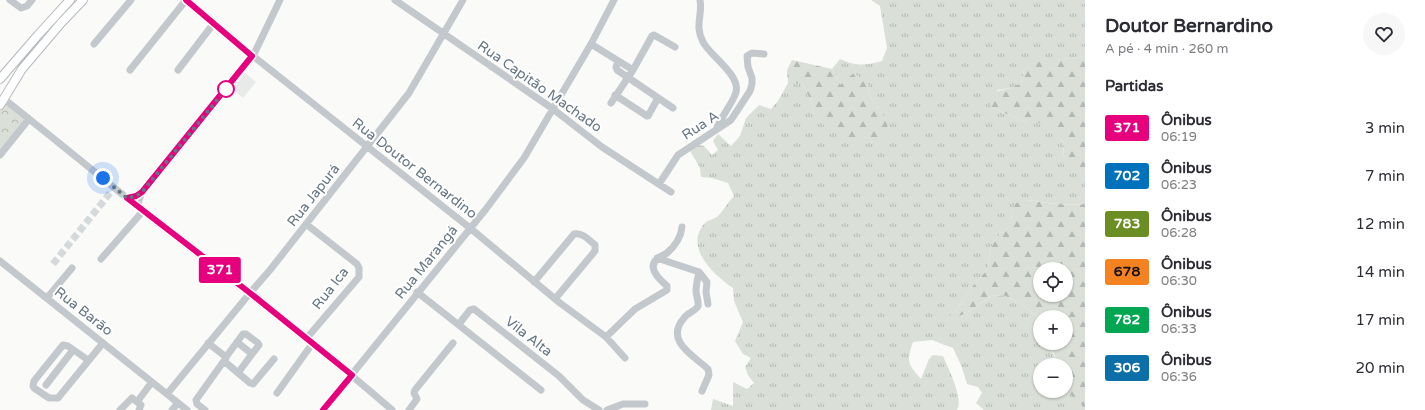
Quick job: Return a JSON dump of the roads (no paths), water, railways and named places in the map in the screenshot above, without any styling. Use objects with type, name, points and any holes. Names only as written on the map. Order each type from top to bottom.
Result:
[{"type":"main road","points":[[0,79],[70,0]]},
{"type":"main road","points":[[1,100],[22,69],[84,0]]},
{"type":"street","points":[[10,0],[22,8],[27,6],[32,0]]},
{"type":"street","points":[[94,44],[131,0]]},
{"type":"street","points":[[130,70],[186,0]]},
{"type":"street","name":"Rua Doutor Bernardino","points":[[186,0],[252,56],[470,228],[555,299],[606,337],[625,358]]},
{"type":"street","points":[[127,198],[136,196],[142,192],[252,56],[280,0]]},
{"type":"street","name":"Rua Capitão Machado","points":[[395,0],[553,109],[602,147],[671,192]]},
{"type":"street","name":"Rua Japurá","points":[[167,394],[270,270],[410,93],[463,0]]},
{"type":"street","name":"Rua Marangá","points":[[323,410],[470,228],[524,158],[591,44],[614,0]]},
{"type":"street","points":[[700,0],[701,4],[698,27],[704,43],[723,64],[737,84],[736,94],[720,120],[716,130]]},
{"type":"street","points":[[178,70],[214,23]]},
{"type":"street","points":[[611,103],[633,70],[653,35],[675,47]]},
{"type":"street","points":[[591,44],[633,70]]},
{"type":"street","name":"Rua A","points":[[659,184],[678,155],[731,120],[750,91],[752,78],[748,67],[747,56],[752,53],[764,54]]},
{"type":"street","points":[[618,61],[616,66],[617,70],[673,108]]},
{"type":"street","points":[[615,95],[647,116],[658,98]]},
{"type":"street","points":[[1,100],[29,119],[112,190],[127,198],[250,293],[352,375],[392,410]]},
{"type":"street","points":[[0,155],[29,119]]},
{"type":"street","points":[[101,259],[140,209],[139,200],[142,192]]},
{"type":"street","name":"Rua Ica","points":[[306,224],[357,264],[360,272],[306,339]]},
{"type":"street","points":[[606,337],[635,309],[667,290],[667,286],[658,278],[654,270],[657,258],[667,253],[680,238],[682,227]]},
{"type":"street","points":[[534,282],[574,234],[580,234],[595,245],[594,251],[555,299]]},
{"type":"street","points":[[657,258],[699,272],[707,282],[706,292],[708,304]]},
{"type":"street","name":"Rua Barão","points":[[0,261],[187,410]]},
{"type":"street","points":[[47,298],[72,268]]},
{"type":"street","points":[[699,272],[696,292],[698,307],[686,315],[682,320],[678,333],[679,340],[686,350],[695,359],[708,368],[709,375],[702,391]]},
{"type":"street","points":[[417,292],[540,390]]},
{"type":"street","name":"Vila Alta","points":[[459,324],[470,310],[474,310],[559,376],[583,400],[599,410]]},
{"type":"street","points":[[205,410],[197,404],[196,400],[245,333],[259,345],[238,373]]},
{"type":"street","points":[[237,342],[252,354]]},
{"type":"street","points":[[88,360],[68,346],[63,345],[34,381],[34,388],[49,398],[58,398],[103,343]]},
{"type":"street","points":[[208,343],[238,373],[253,384],[274,359]]},
{"type":"street","points":[[409,410],[417,399],[414,393],[415,390],[453,343]]},
{"type":"street","points":[[277,393],[312,344]]},
{"type":"street","points":[[46,385],[73,350]]},
{"type":"street","points":[[137,402],[152,382]]},
{"type":"street","points":[[120,410],[130,398],[141,405],[139,410]]},
{"type":"street","points":[[172,410],[178,403]]},
{"type":"street","points":[[607,410],[623,404],[645,404]]},
{"type":"tunnel","points":[[53,264],[110,193]]}]
